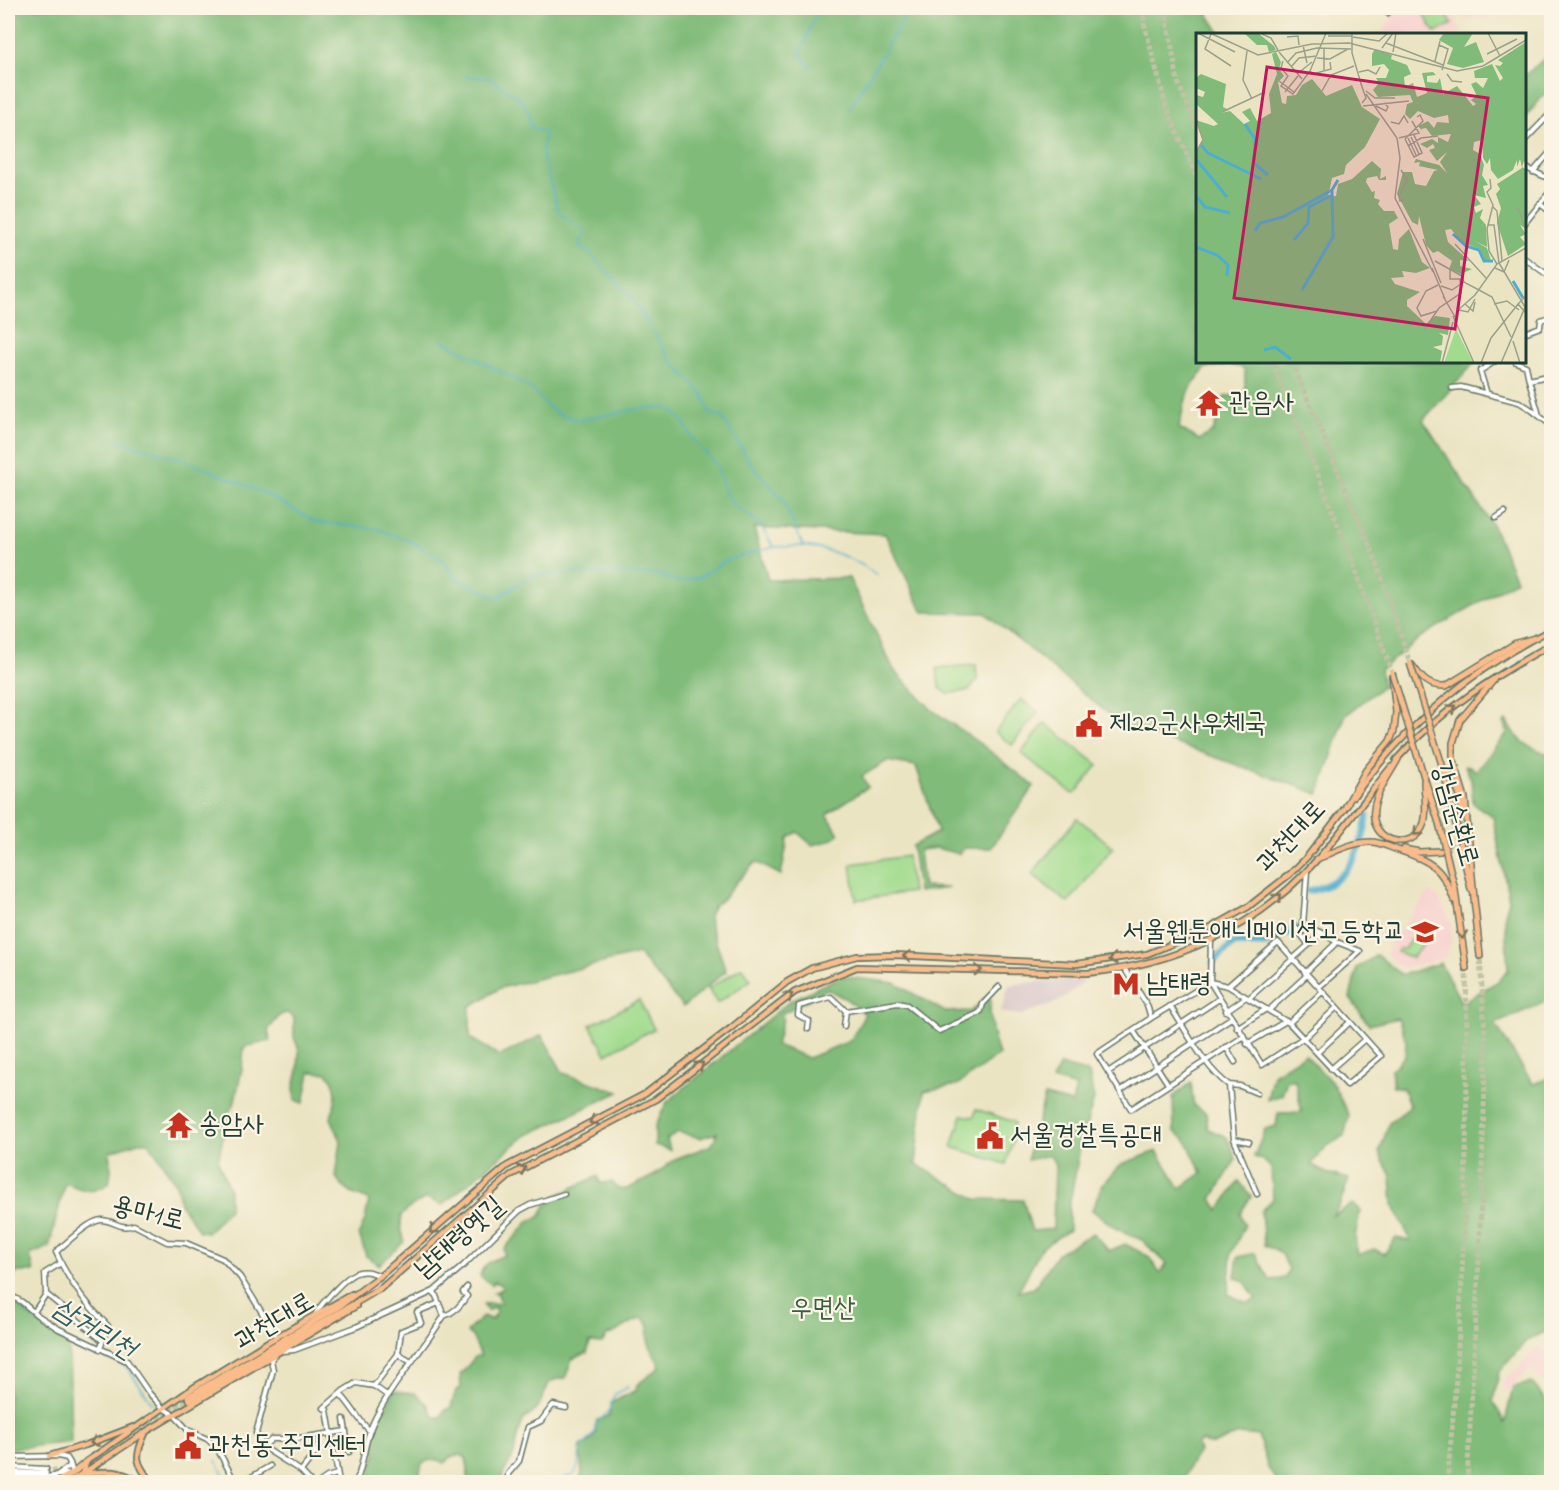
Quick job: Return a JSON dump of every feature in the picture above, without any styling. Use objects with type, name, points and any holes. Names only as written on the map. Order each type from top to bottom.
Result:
[{"type":"highway","name":"강남순환로","points":[[1480,956],[1475,909],[1463,849],[1443,768],[1410,663],[1425,683],[1433,687],[1446,686],[1516,643],[1536,637]]},
{"type":"highway","name":"강남순환로","points":[[1346,806],[1366,770],[1390,741],[1395,721],[1392,673],[1448,855],[1466,968]]},
{"type":"highway","points":[[1475,909],[1465,798],[1453,758],[1453,743],[1460,720],[1493,681]]},
{"type":"highway","points":[[1398,759],[1376,801],[1374,823],[1379,834],[1403,842],[1414,837],[1421,830],[1425,819],[1424,777]]},
{"type":"highway","points":[[1443,768],[1455,783],[1462,809]]},
{"type":"highway","points":[[1317,859],[1349,846],[1369,842],[1419,852],[1440,851]]},
{"type":"highway","points":[[1379,843],[1421,858],[1434,866],[1448,884],[1459,916]]},
{"type":"highway","name":"과천대로","points":[[380,1276],[341,1305],[189,1398],[381,1288]]},
{"type":"highway","points":[[56,1479],[73,1473],[87,1461]]},
{"type":"highway","points":[[69,1482],[82,1474]]},
{"type":"main road","name":"과천대로","points":[[380,1276],[507,1167],[645,1094],[787,982],[812,968],[857,956],[895,955],[1076,964],[1147,954],[1209,929],[1248,907],[1290,874],[1306,857],[1371,773],[1429,710],[1473,677],[1551,629]]},
{"type":"main road","points":[[1536,637],[1543,649]]},
{"type":"main road","name":"과천대로","points":[[82,1474],[147,1431],[373,1295],[511,1174],[656,1099],[795,992],[857,967],[1087,973],[1124,968],[1178,954],[1211,940],[1269,905],[1307,871],[1423,731],[1450,710],[1551,644]]},
{"type":"main road","points":[[1306,857],[1313,865]]},
{"type":"main road","points":[[1209,929],[1211,940]]},
{"type":"main road","points":[[1006,971],[1007,961]]},
{"type":"main road","points":[[82,1474],[87,1461],[164,1408],[277,1336],[380,1276]]},
{"type":"main road","points":[[49,1456],[138,1426]]},
{"type":"main road","points":[[147,1431],[137,1455],[141,1469],[151,1482]]},
{"type":"main road","points":[[73,1473],[107,1471],[122,1473],[141,1482]]},
{"type":"main road","points":[[109,1482],[112,1476],[122,1473]]},
{"type":"main road","points":[[82,1474],[96,1482]]},
{"type":"street","points":[[1384,8],[1388,13]]},
{"type":"street","points":[[1526,139],[1551,112]]},
{"type":"street","points":[[1533,172],[1551,150]]},
{"type":"street","points":[[1526,168],[1551,180]]},
{"type":"street","points":[[1526,221],[1551,189]]},
{"type":"street","points":[[1540,204],[1551,213]]},
{"type":"street","points":[[1526,214],[1530,216]]},
{"type":"street","points":[[1526,259],[1551,278]]},
{"type":"street","points":[[1526,332],[1540,327],[1540,320],[1551,316]]},
{"type":"street","points":[[1486,394],[1480,371],[1492,363]]},
{"type":"street","points":[[1518,363],[1526,366],[1539,416]]},
{"type":"street","points":[[1530,380],[1551,375]]},
{"type":"street","points":[[1452,388],[1461,387],[1519,402],[1551,426]]},
{"type":"street","points":[[1496,518],[1505,512]]},
{"type":"street","name":"과천대로","points":[[1307,871],[1302,925],[1360,951],[1319,987]]},
{"type":"street","points":[[1296,928],[1309,945]]},
{"type":"street","points":[[1226,1011],[1248,997],[1322,933]]},
{"type":"street","points":[[1211,940],[1210,982],[1226,1011],[1262,1065],[1304,1038],[1336,1008]]},
{"type":"street","points":[[1228,986],[1278,942],[1382,1056],[1347,1085],[1288,1022],[1228,986],[1210,982],[1097,1054],[1131,1109],[1243,1036]]},
{"type":"street","points":[[1237,1028],[1268,1010],[1337,942]]},
{"type":"street","points":[[1124,968],[1147,1005],[1151,1018]]},
{"type":"street","points":[[981,1018],[983,1004],[999,987]]},
{"type":"street","points":[[1247,1044],[1288,1022],[1322,992]]},
{"type":"street","points":[[808,1029],[808,1021],[798,1015],[799,1006],[831,997],[846,1011]]},
{"type":"street","points":[[1108,1072],[1219,999]]},
{"type":"street","points":[[846,1011],[898,1003],[907,1005],[939,1031],[981,1011]]},
{"type":"street","points":[[1170,1006],[1220,1079],[1229,1085],[1240,1086],[1257,1093]]},
{"type":"street","points":[[844,1026],[846,1011]]},
{"type":"street","points":[[1120,1091],[1232,1018]]},
{"type":"street","points":[[1317,1053],[1350,1022]]},
{"type":"street","points":[[1133,1030],[1168,1084]]},
{"type":"street","points":[[1331,1069],[1365,1039]]},
{"type":"street","points":[[1226,1047],[1235,1062]]},
{"type":"street","points":[[1229,1085],[1234,1139],[1257,1194]]},
{"type":"street","points":[[1234,1139],[1249,1142]]},
{"type":"street","name":"남태령옛길","points":[[282,1351],[294,1350],[356,1327],[434,1291],[519,1211],[530,1204],[564,1194]]},
{"type":"street","name":"용마1로","points":[[61,1263],[56,1252],[97,1220],[124,1227],[134,1225],[167,1242],[186,1243],[224,1259],[240,1277],[277,1336]]},
{"type":"street","points":[[34,1312],[46,1294],[45,1273],[61,1263],[87,1306],[108,1326],[100,1349]]},
{"type":"street","points":[[314,1316],[318,1307],[354,1273],[369,1271],[380,1276]]},
{"type":"street","points":[[356,1482],[370,1431],[388,1396],[444,1316],[462,1304],[467,1296],[463,1292],[467,1287]]},
{"type":"street","points":[[434,1291],[444,1316]]},
{"type":"street","points":[[8,1294],[59,1329],[127,1361],[149,1393],[164,1408],[188,1430],[207,1438],[217,1448],[235,1482]]},
{"type":"street","points":[[46,1294],[102,1340]]},
{"type":"street","points":[[374,1386],[398,1354],[401,1331],[422,1323],[417,1312],[439,1303]]},
{"type":"street","points":[[398,1354],[411,1362]]},
{"type":"street","points":[[274,1356],[271,1360],[273,1370],[256,1433],[263,1447],[302,1471],[312,1482]]},
{"type":"street","points":[[339,1482],[327,1410],[324,1408],[356,1383],[374,1386],[388,1396]]},
{"type":"street","points":[[340,1394],[352,1407],[361,1423],[370,1431]]},
{"type":"street","points":[[507,1482],[508,1474],[519,1461],[528,1427],[541,1421],[553,1405],[566,1408]]},
{"type":"street","points":[[344,1419],[349,1452]]},
{"type":"street","points":[[263,1447],[272,1439],[293,1439],[346,1431]]},
{"type":"street","points":[[302,1471],[315,1453],[312,1436]]},
{"type":"street","points":[[8,1457],[64,1457],[70,1462],[73,1473]]},
{"type":"street","points":[[8,1476],[56,1479],[70,1462]]},
{"type":"street","points":[[243,1482],[270,1466]]},
{"type":"street","points":[[8,1467],[46,1471],[8,1472]]},
{"type":"street","points":[[320,1482],[337,1474]]},
{"type":"shaded area","points":[[1398,8],[1451,8],[1462,32],[1384,33]]},
{"type":"shaded area","points":[[1458,8],[1517,8],[1498,17],[1463,19]]},
{"type":"shaded area","name":"서울웹툰애니메이션고등학교","points":[[1430,891],[1438,898],[1452,923],[1451,941],[1445,958],[1402,969],[1386,954],[1392,941]]},
{"type":"shaded area","points":[[1081,977],[1084,982],[1058,1002],[1021,1015],[1001,1012],[1009,985]]},
{"type":"shaded area","points":[[1536,1347],[1541,1347],[1551,1354],[1551,1390],[1531,1369],[1510,1389],[1505,1390],[1502,1383],[1518,1369]]},
{"type":"green space","points":[[8,8],[1204,8],[1220,33],[1196,33],[1196,363],[1474,363],[1423,420],[1493,526],[1516,580],[1424,635],[1380,670],[1383,686],[1345,716],[1319,794],[1121,724],[985,613],[923,612],[885,534],[754,528],[768,580],[849,578],[894,670],[931,709],[1034,786],[991,848],[964,848],[959,854],[936,848],[919,850],[923,887],[949,888],[918,892],[912,846],[938,832],[916,766],[887,761],[862,776],[868,787],[827,814],[839,834],[829,841],[812,845],[797,832],[788,838],[781,875],[756,862],[713,907],[709,916],[710,925],[726,971],[683,1007],[638,954],[500,988],[470,1007],[470,1038],[500,1056],[542,1035],[563,1073],[619,1092],[525,1136],[442,1205],[427,1198],[413,1205],[401,1216],[404,1242],[379,1265],[366,1256],[359,1234],[365,1220],[369,1200],[351,1193],[336,1177],[341,1141],[331,1118],[335,1100],[334,1083],[327,1073],[310,1072],[304,1103],[295,1100],[294,1087],[299,1050],[294,1037],[294,1018],[287,1013],[280,1015],[268,1030],[270,1041],[244,1047],[234,1105],[228,1113],[218,1160],[229,1189],[229,1209],[208,1232],[199,1231],[180,1203],[177,1186],[148,1142],[138,1142],[109,1152],[111,1170],[109,1183],[103,1187],[92,1191],[65,1183],[49,1247],[30,1255],[34,1272],[17,1272],[8,1290]],"holes":[[[1230,365],[1245,370],[1245,394],[1224,397],[1213,432],[1199,440],[1179,428],[1187,396],[1194,382],[1206,368]]]},
{"type":"green space","points":[[1430,8],[1443,8],[1452,24],[1435,33],[1422,11]]},
{"type":"green space","points":[[1551,53],[1551,86],[1526,117],[1526,74]]},
{"type":"green space","points":[[976,665],[977,680],[970,690],[948,694],[939,687],[937,668]]},
{"type":"green space","points":[[1021,699],[1038,712],[1012,745],[995,732]]},
{"type":"green space","name":"우면산","points":[[1506,721],[1525,743],[1551,755],[1552,931],[1548,953],[1551,958],[1551,999],[1495,1024],[1533,1084],[1551,1077],[1551,1180],[1547,1180],[1545,1191],[1551,1198],[1551,1329],[1526,1341],[1499,1372],[1493,1401],[1505,1423],[1513,1387],[1532,1383],[1551,1406],[1551,1482],[1278,1482],[1268,1468],[1258,1436],[1242,1434],[1213,1444],[1201,1441],[1196,1445],[1199,1451],[1183,1482],[1110,1482],[1102,1474],[1096,1482],[578,1482],[582,1473],[581,1446],[591,1441],[596,1432],[597,1420],[609,1416],[611,1403],[636,1390],[637,1385],[660,1367],[647,1337],[649,1326],[643,1318],[607,1335],[602,1343],[590,1342],[587,1353],[572,1359],[565,1379],[550,1382],[538,1407],[524,1419],[514,1454],[499,1482],[467,1482],[466,1458],[461,1455],[448,1458],[444,1463],[430,1460],[422,1463],[418,1482],[377,1480],[370,1475],[376,1453],[368,1441],[394,1391],[415,1393],[427,1404],[434,1417],[441,1417],[443,1412],[451,1407],[456,1390],[461,1388],[460,1375],[476,1356],[481,1356],[472,1336],[467,1333],[483,1316],[492,1320],[496,1313],[495,1307],[487,1311],[483,1304],[501,1303],[498,1294],[494,1293],[502,1288],[500,1284],[494,1282],[492,1285],[480,1276],[483,1268],[493,1260],[505,1255],[504,1250],[528,1221],[540,1217],[546,1205],[553,1201],[555,1196],[598,1176],[600,1183],[612,1182],[618,1189],[627,1189],[655,1175],[675,1159],[712,1145],[717,1133],[700,1138],[678,1132],[667,1139],[670,1150],[655,1145],[655,1127],[667,1102],[790,1001],[841,976],[895,983],[945,1012],[972,1011],[985,998],[991,999],[992,1028],[999,1055],[957,1085],[924,1091],[916,1164],[976,1199],[1023,1200],[1032,1231],[1053,1229],[1055,1165],[1050,1155],[1027,1160],[1045,1096],[1072,1103],[1076,1087],[1052,1080],[1060,1065],[1089,1073],[1094,1099],[1081,1142],[1069,1206],[1069,1230],[1041,1248],[1018,1292],[1034,1288],[1058,1253],[1093,1233],[1109,1251],[1125,1244],[1150,1257],[1160,1273],[1167,1264],[1142,1240],[1117,1229],[1092,1210],[1102,1185],[1122,1164],[1157,1151],[1180,1188],[1202,1173],[1186,1140],[1174,1131],[1173,1097],[1191,1083],[1194,1106],[1206,1113],[1208,1129],[1227,1137],[1236,1159],[1212,1199],[1219,1210],[1239,1181],[1251,1196],[1240,1214],[1245,1225],[1231,1254],[1228,1294],[1247,1303],[1256,1299],[1245,1282],[1235,1277],[1238,1257],[1255,1253],[1270,1280],[1285,1278],[1289,1269],[1280,1253],[1264,1245],[1261,1211],[1273,1199],[1271,1168],[1262,1159],[1254,1157],[1265,1129],[1276,1126],[1278,1113],[1302,1112],[1295,1080],[1287,1080],[1282,1095],[1267,1100],[1273,1074],[1305,1054],[1333,1084],[1349,1116],[1344,1136],[1327,1146],[1311,1164],[1326,1173],[1349,1179],[1339,1206],[1332,1216],[1353,1204],[1360,1211],[1355,1237],[1358,1255],[1374,1249],[1384,1254],[1396,1238],[1411,1241],[1393,1204],[1391,1176],[1379,1153],[1389,1123],[1410,1107],[1403,1088],[1393,1086],[1391,1070],[1405,1056],[1406,1040],[1398,1018],[1369,1025],[1350,998],[1357,968],[1377,955],[1402,975],[1440,963],[1462,1003],[1500,980],[1508,970],[1505,915],[1509,900],[1493,817],[1473,803],[1471,779],[1465,766],[1470,766],[1476,771],[1507,733],[1506,726],[1503,724]],"holes":[[[827,989],[846,999],[865,1014],[850,1041],[808,1058],[776,1045],[783,1018],[781,1014]]]},
{"type":"green space","points":[[1045,723],[1098,765],[1073,794],[1021,753]]},
{"type":"green space","points":[[1077,818],[1113,847],[1068,903],[1032,874]]},
{"type":"green space","points":[[907,856],[912,892],[856,900],[851,864]]},
{"type":"green space","points":[[1424,922],[1434,930],[1412,958],[1397,952],[1399,949],[1404,949]]},
{"type":"green space","points":[[742,967],[751,980],[717,1003],[708,989]]},
{"type":"green space","points":[[639,1000],[654,1029],[606,1054],[590,1025]]},
{"type":"green space","points":[[976,1109],[1014,1122],[1013,1133],[1015,1134],[1006,1164],[952,1147],[962,1115],[974,1117]]},
{"type":"green space","points":[[8,1297],[14,1299],[28,1315],[69,1346],[71,1442],[8,1449]]},
{"type":"waterway","points":[[811,68],[800,54],[818,8]]},
{"type":"waterway","points":[[848,111],[910,8]]},
{"type":"waterway","points":[[465,77],[488,77],[521,100],[529,113],[530,126],[544,133],[542,155],[559,212],[584,231],[579,247],[588,252],[630,295],[673,363],[703,394],[710,413],[723,418],[752,465],[783,500],[803,546],[842,555],[877,575]]},
{"type":"waterway","points":[[442,340],[529,387],[549,408],[563,416],[580,420],[642,408],[669,408],[681,419],[692,438],[717,466],[724,490],[733,504],[759,523],[774,547]]},
{"type":"waterway","points":[[116,440],[185,460],[264,493],[316,522],[378,529],[410,541],[441,559],[456,578],[497,598],[533,575],[657,574],[679,582],[700,577],[727,560],[774,547],[803,546]]},
{"type":"waterway","points":[[1309,891],[1334,881],[1351,864],[1361,842],[1367,816]]},
{"type":"waterway","points":[[1213,962],[1234,943],[1265,944],[1296,929]]},
{"type":"waterway","name":"삼거리천","points":[[16,1300],[28,1313],[73,1345],[126,1366],[153,1404]]},
{"type":"waterway","points":[[561,1482],[566,1477],[574,1475],[580,1450],[594,1434],[596,1423],[608,1413],[615,1394],[628,1387]]},
{"type":"waterway","name":"삼거리천","points":[[216,1460],[227,1482]]},
{"type":"tunnel","points":[[1143,8],[1144,23],[1166,106],[1196,175]]},
{"type":"tunnel","points":[[1165,8],[1178,82],[1196,127]]},
{"type":"tunnel","points":[[1272,363],[1351,557],[1392,673]]},
{"type":"tunnel","points":[[1292,363],[1378,566],[1410,663]]},
{"type":"tunnel","points":[[1442,850],[1452,843],[1458,833],[1462,809]]},
{"type":"tunnel","points":[[1467,1482],[1479,1260],[1486,1050],[1480,956]]},
{"type":"tunnel","points":[[1447,1482],[1458,1354],[1464,1226],[1467,1097],[1466,968]]},
{"type":"tunnel","points":[[119,1442],[188,1397]]},
{"type":"tunnel","points":[[63,1482],[190,1400]]},
{"type":"tunnel","points":[[46,1469],[74,1472]]},
{"type":"tunnel","points":[[68,1475],[116,1482]]},
{"type":"tunnel","points":[[93,1475],[121,1481]]},
{"type":"place","name":"관음사","points":[[1209,403]]},
{"type":"place","name":"제22군사우체국","points":[[1089,724]]},
{"type":"place","name":"서울웹툰애니메이션고등학교","points":[[1425,932]]},
{"type":"place","name":"남태령","points":[[1126,984]]},
{"type":"place","name":"송암사","points":[[179,1125]]},
{"type":"place","name":"서울경찰특공대","points":[[990,1136]]},
{"type":"place","name":"과천동 주민센터","points":[[188,1446]]}]
